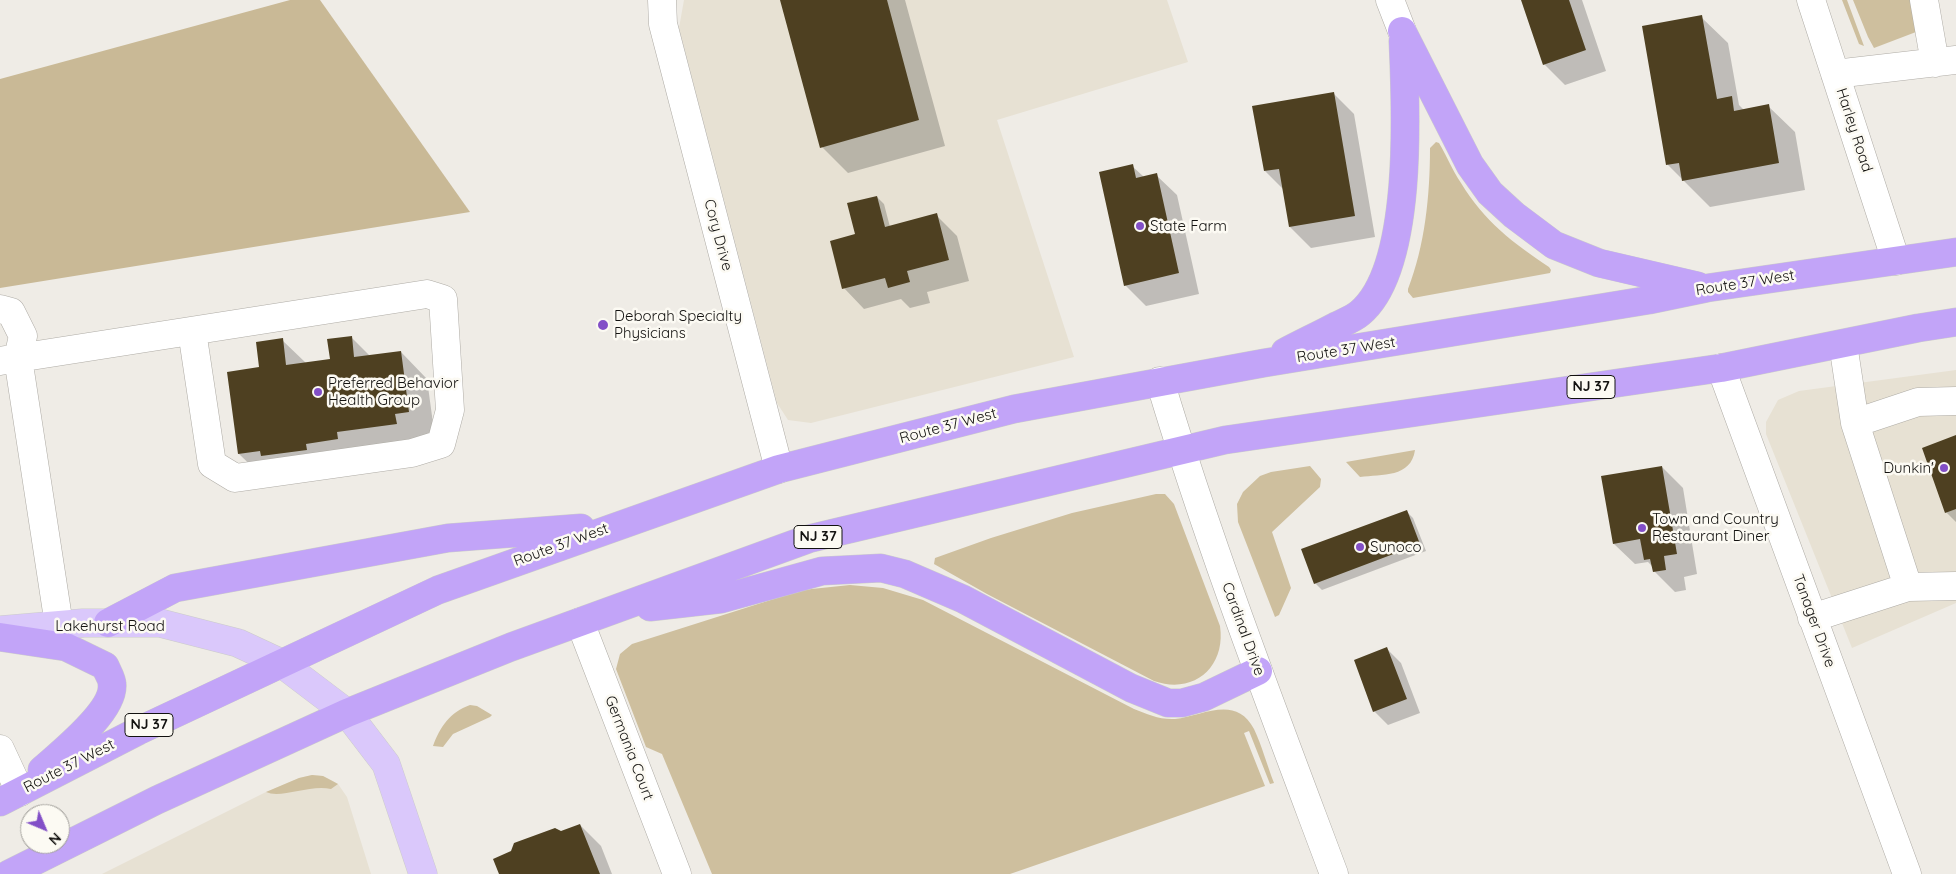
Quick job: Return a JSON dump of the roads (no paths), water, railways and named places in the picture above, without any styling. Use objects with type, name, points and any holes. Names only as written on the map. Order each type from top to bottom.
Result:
[{"type":"highway","points":[[1402,31],[1470,165],[1490,193],[1514,215],[1554,245],[1599,263],[1707,288]]},
{"type":"highway","points":[[1264,363],[1360,314],[1378,292],[1389,263],[1402,202],[1406,114],[1402,31]]},
{"type":"highway","name":"Route 37 West","points":[[10,797],[138,731],[438,590],[618,525],[779,470],[1014,409],[1160,381],[1639,302],[1707,288],[1956,252]]},
{"type":"highway","name":"NJ 37","points":[[9,874],[157,800],[347,713],[511,648],[808,540],[1225,440],[1721,368],[1956,322]]},
{"type":"highway","points":[[108,623],[174,588],[448,538],[618,525]]},
{"type":"highway","points":[[592,618],[721,599],[822,571],[881,568],[905,574],[963,599],[1131,688],[1168,702],[1182,703],[1204,697],[1258,672]]},
{"type":"highway","points":[[0,637],[66,647],[105,666],[112,684],[108,704],[97,719],[10,797]]},
{"type":"main road","name":"Lakehurst Road","points":[[0,630],[60,625],[160,623],[238,643],[281,663],[347,713],[386,764],[423,874]]},
{"type":"street","name":"Cory Drive","points":[[662,0],[662,24],[779,470]]},
{"type":"street","points":[[1390,0],[1402,31]]},
{"type":"street","name":"Harley Road","points":[[1812,0],[1896,261]]},
{"type":"street","points":[[1835,74],[1945,62],[1924,0]]},
{"type":"street","points":[[9,359],[427,294],[443,299],[450,410],[441,444],[412,453],[235,478],[212,464],[192,331]]},
{"type":"street","points":[[0,309],[11,312],[23,336],[9,359],[60,625]]},
{"type":"street","points":[[1843,344],[1855,424],[1908,587]]},
{"type":"street","name":"Tanager Drive","points":[[1721,368],[1907,874]]},
{"type":"street","name":"Cardinal Drive","points":[[1160,381],[1180,450],[1258,672],[1334,874]]},
{"type":"street","points":[[1855,424],[1918,402],[1956,401]]},
{"type":"street","points":[[1812,618],[1908,587],[1956,586]]},
{"type":"street","name":"Germania Court","points":[[592,618],[677,874]]},
{"type":"street","points":[[0,749],[10,797]]},
{"type":"place","name":"State Farm","points":[[1140,226]]},
{"type":"place","name":"Deborah Specialty Physicians","points":[[603,325]]},
{"type":"place","name":"Preferred Behavior Health Group","points":[[318,392]]},
{"type":"place","name":"Dunkin'","points":[[1944,468]]},
{"type":"place","name":"Town and Country Restaurant Diner","points":[[1642,528]]},
{"type":"place","name":"Sunoco","points":[[1360,547]]}]
